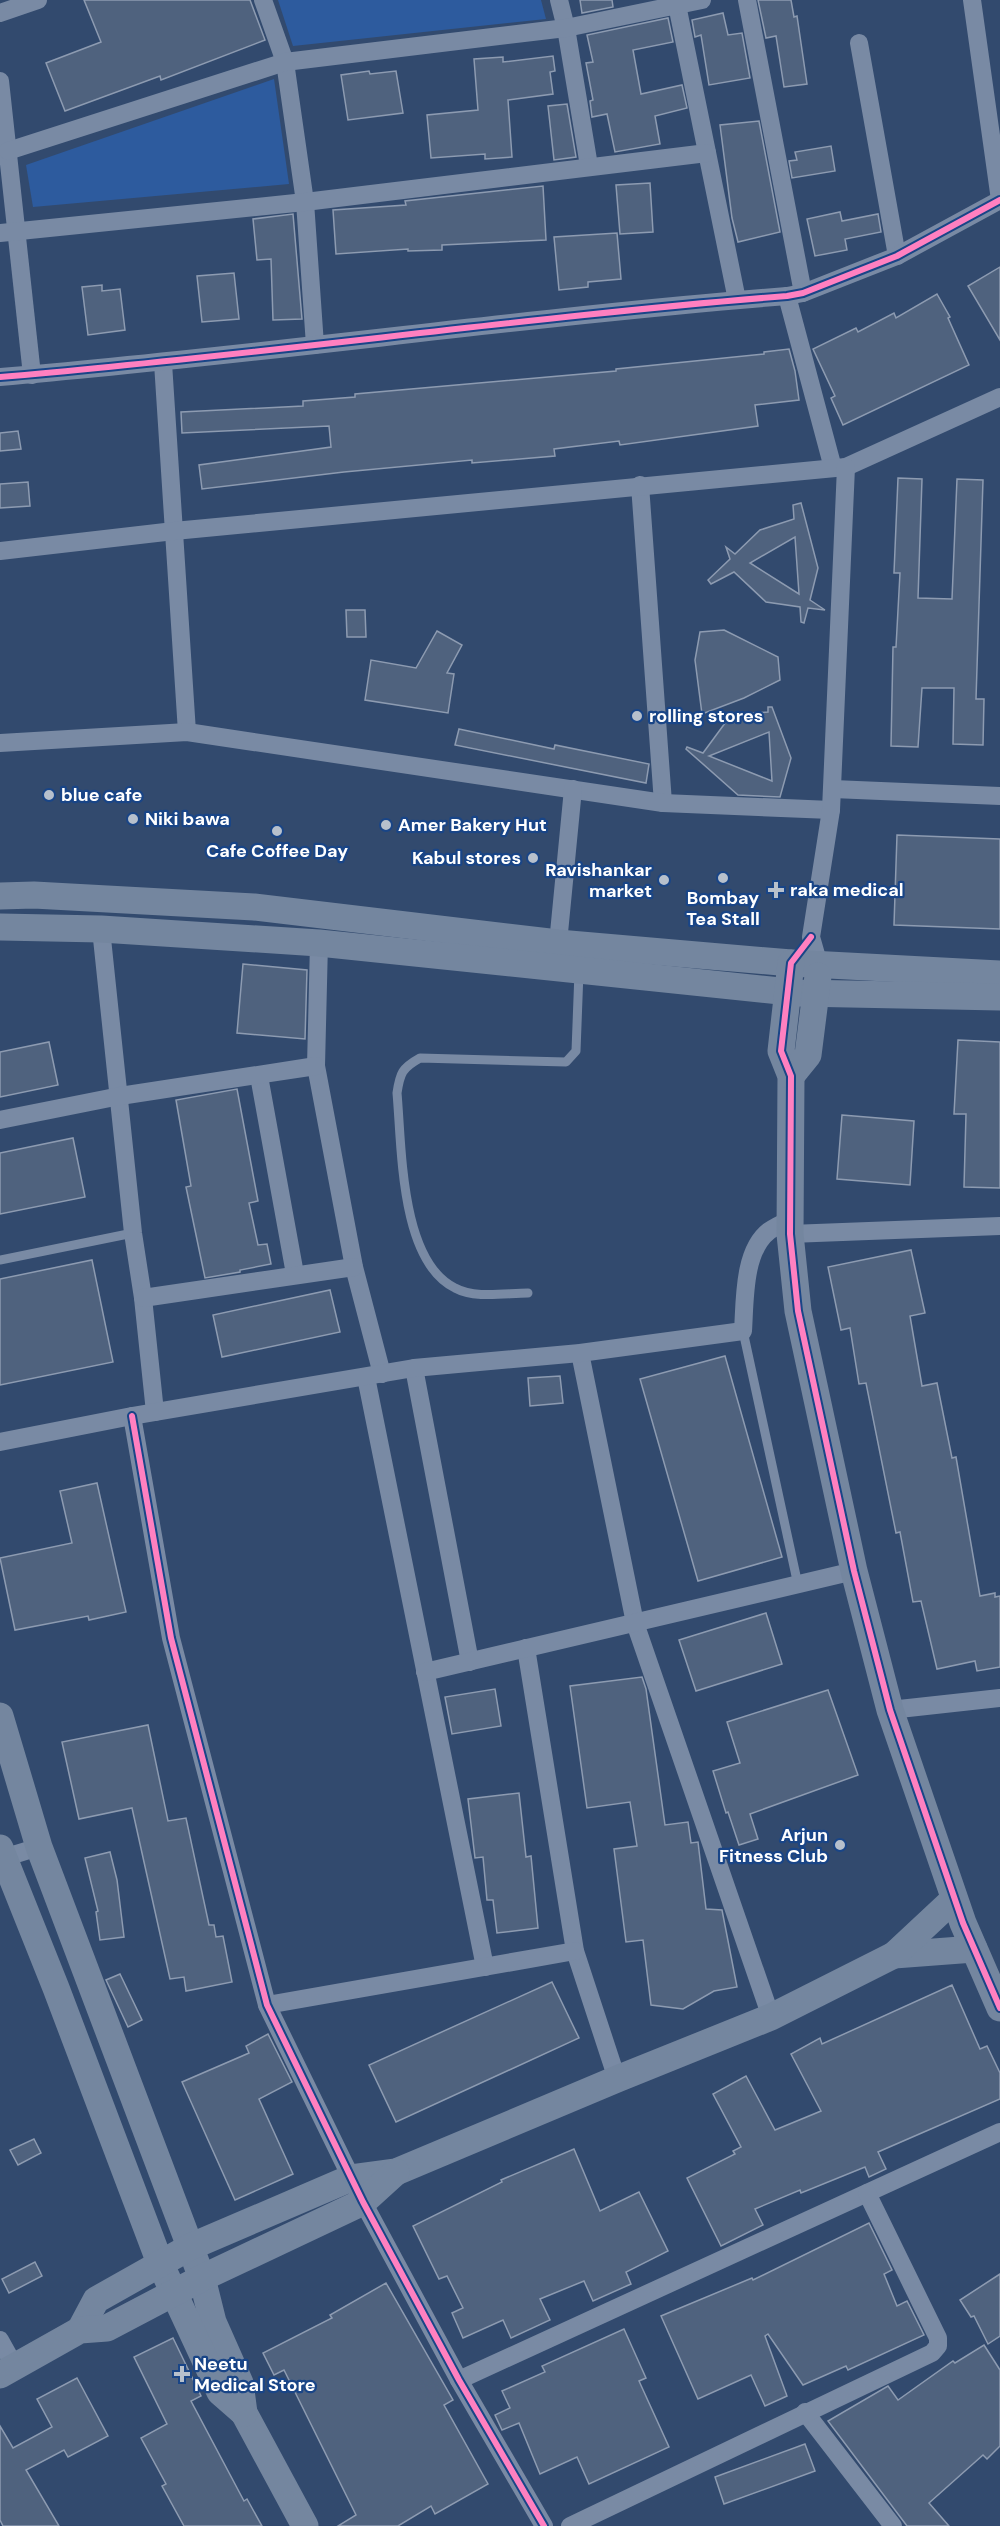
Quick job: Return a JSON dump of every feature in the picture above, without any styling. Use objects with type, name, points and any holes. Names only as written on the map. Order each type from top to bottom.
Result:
[{"type":"street","points":[[0,13],[38,0]]},
{"type":"street","points":[[263,0],[285,62],[305,202],[315,345]]},
{"type":"street","points":[[559,0],[566,28],[589,166]]},
{"type":"street","points":[[9,151],[285,62],[566,28],[677,3],[702,0]]},
{"type":"street","points":[[747,0],[795,295],[840,468],[833,789],[811,937],[819,965],[817,994],[808,1055],[791,1076]]},
{"type":"street","points":[[0,377],[163,363],[795,295],[897,256],[1000,200],[972,0]]},
{"type":"street","points":[[677,3],[737,300]]},
{"type":"street","points":[[859,43],[897,256]]},
{"type":"street","points":[[0,81],[9,151],[8,233],[32,375]]},
{"type":"street","points":[[8,233],[305,202],[707,153]]},
{"type":"street","points":[[163,363],[187,732]]},
{"type":"street","points":[[0,551],[174,531],[640,485],[840,468],[1000,397]]},
{"type":"street","points":[[640,485],[663,803]]},
{"type":"street","points":[[0,743],[187,732],[663,803],[831,810]]},
{"type":"street","points":[[558,943],[573,789]]},
{"type":"street","points":[[833,789],[1000,796]]},
{"type":"street","points":[[0,896],[34,895],[254,907],[558,943],[819,965],[1000,974]]},
{"type":"street","points":[[0,927],[101,929],[320,943],[817,994],[1000,997]]},
{"type":"street","points":[[101,929],[133,1233],[143,1298],[155,1412]]},
{"type":"street","points":[[811,937],[791,963],[786,991],[781,1051],[791,1076],[790,1227],[798,1311],[854,1571],[890,1710],[954,1899],[1000,2008]]},
{"type":"street","points":[[320,943],[316,1066],[374,1375],[425,1672],[485,1967]]},
{"type":"street","points":[[0,1120],[120,1096],[316,1066]]},
{"type":"street","points":[[259,1076],[295,1274]]},
{"type":"street","points":[[0,1442],[132,1416],[414,1368],[580,1353],[743,1331],[747,1274],[757,1246],[768,1232],[790,1227],[1000,1226]]},
{"type":"street","points":[[143,1298],[354,1267]]},
{"type":"street","points":[[580,1353],[635,1623],[771,2017]]},
{"type":"street","points":[[414,1368],[470,1662]]},
{"type":"street","points":[[132,1416],[171,1638],[267,2005],[363,2202],[459,2380],[544,2526]]},
{"type":"street","points":[[425,1672],[854,1571]]},
{"type":"street","points":[[526,1648],[575,1951],[617,2079]]},
{"type":"street","points":[[890,1710],[1000,1698]]},
{"type":"street","points":[[0,1716],[39,1847],[202,2278],[213,2322],[240,2383],[244,2413]]},
{"type":"street","points":[[39,1847],[1,1855],[56,1988],[160,2263],[220,2392],[244,2413],[305,2526]]},
{"type":"street","points":[[80,2330],[96,2300],[190,2247],[351,2178],[396,2172],[771,2017],[894,1955],[954,1899]]},
{"type":"street","points":[[894,1955],[974,1948]]},
{"type":"street","points":[[267,2005],[575,1951]]},
{"type":"street","points":[[459,2380],[1000,2132]]},
{"type":"street","points":[[0,2340],[7,2371],[80,2330],[107,2328],[202,2278],[363,2202],[396,2172]]},
{"type":"street","points":[[570,2526],[932,2353],[938,2346],[938,2338],[867,2193]]},
{"type":"street","points":[[805,2412],[893,2526]]},
{"type":"lane","points":[[528,1293],[468,1293],[454,1288],[431,1269],[420,1249],[410,1220],[398,1085],[406,1065],[420,1058],[566,1062],[576,1051],[579,970]]},
{"type":"lane","points":[[0,1260],[133,1233]]},
{"type":"lane","points":[[743,1331],[798,1585]]},
{"type":"shaded area","points":[[278,0],[541,0],[546,19],[293,46]]},
{"type":"shaded area","points":[[274,79],[289,184],[33,207],[26,165]]},
{"type":"building","points":[[84,0],[250,0],[265,40],[161,80],[160,76],[65,111],[46,63],[101,42]]},
{"type":"building","points":[[580,0],[612,0],[613,7],[582,13]]},
{"type":"building","points":[[758,0],[791,0],[794,17],[797,16],[807,84],[784,87],[776,36],[766,38]]},
{"type":"building","points":[[723,13],[728,35],[742,33],[750,78],[709,85],[701,35],[695,37],[692,20]]},
{"type":"building","points":[[668,18],[673,42],[633,50],[641,94],[682,85],[687,108],[655,116],[660,144],[615,152],[607,114],[592,117],[590,101],[593,100],[586,63],[593,62],[587,35]]},
{"type":"building","points":[[553,56],[555,71],[550,72],[553,94],[508,100],[512,157],[485,159],[485,154],[431,158],[427,115],[478,110],[474,59],[503,57],[503,62]]},
{"type":"building","points":[[369,71],[370,74],[396,71],[403,113],[348,120],[341,75]]},
{"type":"building","points":[[567,104],[576,157],[554,160],[548,106]]},
{"type":"building","points":[[759,121],[780,232],[738,242],[732,218],[720,125]]},
{"type":"building","points":[[831,146],[835,171],[792,178],[789,161],[797,160],[795,152]]},
{"type":"building","points":[[650,183],[653,232],[620,234],[616,185]]},
{"type":"building","points":[[543,186],[546,240],[442,245],[442,250],[408,251],[408,249],[336,254],[333,210],[406,205],[405,201]]},
{"type":"building","points":[[840,212],[842,221],[878,214],[881,232],[845,239],[847,250],[815,256],[807,219]]},
{"type":"building","points":[[293,214],[302,319],[273,320],[271,259],[257,260],[253,219]]},
{"type":"building","points":[[617,233],[621,279],[588,282],[588,287],[559,290],[554,237]]},
{"type":"building","points":[[1000,267],[1000,340],[968,286]]},
{"type":"building","points":[[234,273],[239,319],[202,322],[197,276]]},
{"type":"building","points":[[102,285],[102,291],[120,289],[125,330],[88,335],[82,287]]},
{"type":"building","points":[[937,294],[950,317],[948,318],[969,365],[843,425],[831,398],[835,396],[813,349],[856,328],[858,332],[894,313],[896,318]]},
{"type":"building","points":[[789,349],[799,400],[755,405],[758,426],[620,445],[619,441],[554,449],[555,456],[472,463],[472,460],[202,489],[199,465],[331,447],[329,426],[182,433],[181,412],[303,406],[303,401],[355,397],[355,394],[616,371],[616,369],[764,354],[764,352]]},
{"type":"building","points":[[18,431],[21,449],[0,451],[0,433]]},
{"type":"building","points":[[898,478],[922,479],[918,598],[952,599],[957,479],[983,480],[976,699],[984,699],[983,745],[953,744],[954,688],[922,688],[918,747],[891,746],[893,647],[896,647],[900,573],[894,573]]},
{"type":"building","points":[[28,482],[30,506],[0,508],[0,484]]},
{"type":"building","points":[[801,503],[818,568],[810,600],[825,610],[808,608],[804,623],[801,622],[800,607],[766,602],[734,572],[711,584],[708,580],[730,559],[726,547],[735,554],[760,530],[794,519],[793,505]],"holes":[[[795,537],[799,594],[750,563]]]},
{"type":"building","points":[[346,610],[365,610],[366,637],[347,637]]},
{"type":"building","points":[[724,630],[778,657],[780,680],[744,698],[702,714],[695,660],[700,632]]},
{"type":"building","points":[[437,631],[462,645],[447,673],[454,674],[448,713],[365,700],[371,660],[416,668]]},
{"type":"building","points":[[768,707],[772,707],[791,758],[780,797],[738,795],[686,749],[687,747],[703,753],[731,715],[768,712]],"holes":[[[769,732],[772,781],[709,756]]]},
{"type":"building","points":[[459,729],[554,749],[555,745],[649,764],[646,783],[455,745]]},
{"type":"building","points":[[897,835],[1000,839],[1000,929],[894,925]]},
{"type":"building","points":[[243,964],[307,970],[305,1039],[237,1033]]},
{"type":"building","points":[[958,1040],[1000,1042],[1000,1188],[964,1187],[966,1114],[954,1114]]},
{"type":"building","points":[[49,1042],[58,1085],[0,1097],[0,1052]]},
{"type":"building","points":[[237,1089],[258,1201],[249,1203],[258,1245],[267,1244],[271,1264],[205,1278],[186,1187],[191,1186],[176,1100]]},
{"type":"building","points":[[842,1115],[914,1121],[910,1185],[837,1179]]},
{"type":"building","points":[[73,1138],[85,1197],[0,1214],[0,1153]]},
{"type":"building","points":[[911,1250],[925,1313],[910,1316],[922,1386],[937,1383],[952,1458],[956,1457],[980,1596],[995,1593],[995,1597],[1000,1596],[1000,1667],[977,1671],[975,1661],[937,1669],[921,1601],[913,1602],[900,1532],[896,1533],[866,1383],[859,1384],[850,1328],[841,1330],[828,1267]]},
{"type":"building","points":[[92,1260],[113,1362],[0,1385],[0,1279]]},
{"type":"building","points":[[330,1290],[340,1332],[222,1357],[213,1315]]},
{"type":"building","points":[[725,1356],[782,1557],[698,1581],[640,1379]]},
{"type":"building","points":[[560,1376],[563,1403],[530,1406],[528,1378]]},
{"type":"building","points":[[97,1483],[126,1612],[89,1620],[88,1616],[15,1630],[0,1558],[72,1543],[60,1491]]},
{"type":"building","points":[[766,1613],[782,1664],[696,1691],[679,1640]]},
{"type":"building","points":[[642,1677],[646,1689],[665,1825],[688,1822],[691,1843],[698,1842],[706,1909],[722,1910],[737,1987],[714,1991],[683,2009],[651,2005],[643,1940],[626,1942],[614,1849],[637,1846],[630,1802],[587,1808],[570,1686]]},
{"type":"building","points":[[495,1689],[501,1726],[452,1734],[445,1697]]},
{"type":"building","points":[[828,1690],[858,1775],[750,1814],[758,1839],[739,1845],[713,1771],[740,1763],[727,1722]]},
{"type":"building","points":[[148,1725],[168,1821],[186,1818],[209,1925],[214,1925],[216,1937],[223,1936],[232,1982],[186,1991],[184,1977],[170,1979],[132,1808],[79,1819],[62,1742]]},
{"type":"building","points":[[519,1793],[526,1857],[531,1856],[538,1928],[497,1933],[493,1900],[487,1900],[483,1857],[475,1858],[468,1799]]},
{"type":"building","points":[[110,1852],[117,1880],[124,1937],[100,1940],[96,1912],[98,1911],[85,1858]]},
{"type":"building","points":[[120,1974],[142,2020],[128,2027],[106,1980]]},
{"type":"building","points":[[552,1982],[579,2038],[396,2122],[369,2065]]},
{"type":"building","points":[[952,1985],[980,2049],[987,2046],[1000,2073],[1000,2099],[878,2152],[886,2169],[869,2177],[865,2167],[755,2209],[763,2225],[721,2246],[687,2178],[735,2154],[733,2151],[741,2147],[713,2094],[746,2076],[775,2130],[821,2111],[791,2054],[820,2038],[822,2044]]},
{"type":"building","points":[[268,2034],[292,2082],[259,2099],[293,2174],[235,2200],[182,2082],[249,2053],[246,2046]]},
{"type":"building","points":[[34,2139],[41,2153],[18,2165],[10,2150]]},
{"type":"building","points":[[574,2149],[600,2211],[639,2192],[668,2251],[626,2272],[631,2284],[593,2301],[584,2281],[540,2299],[550,2320],[511,2338],[503,2320],[463,2338],[452,2313],[463,2308],[447,2276],[439,2279],[413,2226],[502,2182],[501,2180]]},
{"type":"building","points":[[869,2223],[892,2270],[884,2274],[897,2306],[907,2301],[924,2335],[848,2370],[846,2366],[803,2385],[768,2334],[765,2336],[787,2396],[765,2406],[751,2375],[698,2399],[661,2316],[752,2278],[753,2280]]},
{"type":"building","points":[[35,2262],[42,2276],[9,2293],[2,2279]]},
{"type":"building","points":[[1000,2274],[1000,2336],[988,2344],[974,2316],[971,2317],[960,2300]]},
{"type":"building","points":[[386,2283],[453,2400],[444,2405],[488,2484],[435,2514],[431,2506],[398,2526],[338,2526],[356,2515],[284,2370],[274,2375],[263,2353],[332,2318],[330,2315]]},
{"type":"building","points":[[624,2329],[646,2378],[639,2381],[669,2447],[589,2484],[577,2457],[540,2474],[519,2423],[502,2430],[495,2415],[510,2408],[502,2391],[545,2372],[542,2366]]},
{"type":"building","points":[[173,2338],[201,2396],[191,2401],[244,2501],[247,2499],[262,2526],[184,2526],[162,2486],[166,2484],[141,2438],[167,2424],[134,2357]]},
{"type":"building","points":[[984,2345],[1000,2370],[1000,2446],[987,2459],[983,2455],[929,2503],[949,2526],[907,2526],[828,2421],[888,2386],[898,2400],[953,2361],[955,2363]]},
{"type":"building","points":[[77,2378],[108,2436],[68,2457],[64,2450],[26,2470],[59,2526],[3,2526],[0,2520],[0,2426],[13,2448],[52,2427],[37,2399]]},
{"type":"building","points":[[805,2444],[815,2471],[724,2504],[715,2477]]},
{"type":"cycle path","points":[[0,377],[197,358],[590,314],[787,296],[803,293],[897,256],[1000,200]]},
{"type":"cycle path","points":[[811,937],[791,963],[781,1051],[791,1076],[790,1234],[798,1311],[854,1571],[890,1710],[963,1923],[1000,2008]]},
{"type":"cycle path","points":[[132,1416],[171,1638],[267,2005],[363,2202],[459,2380],[544,2526]]},
{"type":"place","name":"rolling stores","points":[[637,716]]},
{"type":"place","name":"blue cafe","points":[[49,795]]},
{"type":"place","name":"Niki bawa","points":[[133,819]]},
{"type":"place","name":"Amer Bakery Hut","points":[[386,825]]},
{"type":"place","name":"Cafe Coffee Day","points":[[277,831]]},
{"type":"place","name":"Kabul stores","points":[[533,858]]},
{"type":"place","name":"Bombay Tea Stall","points":[[723,878]]},
{"type":"place","name":"Ravishankar market","points":[[664,880]]},
{"type":"place","name":"raka medical","points":[[776,890]]},
{"type":"place","name":"Arjun Fitness Club","points":[[840,1845]]},
{"type":"place","name":"Neetu Medical Store","points":[[182,2374]]}]
